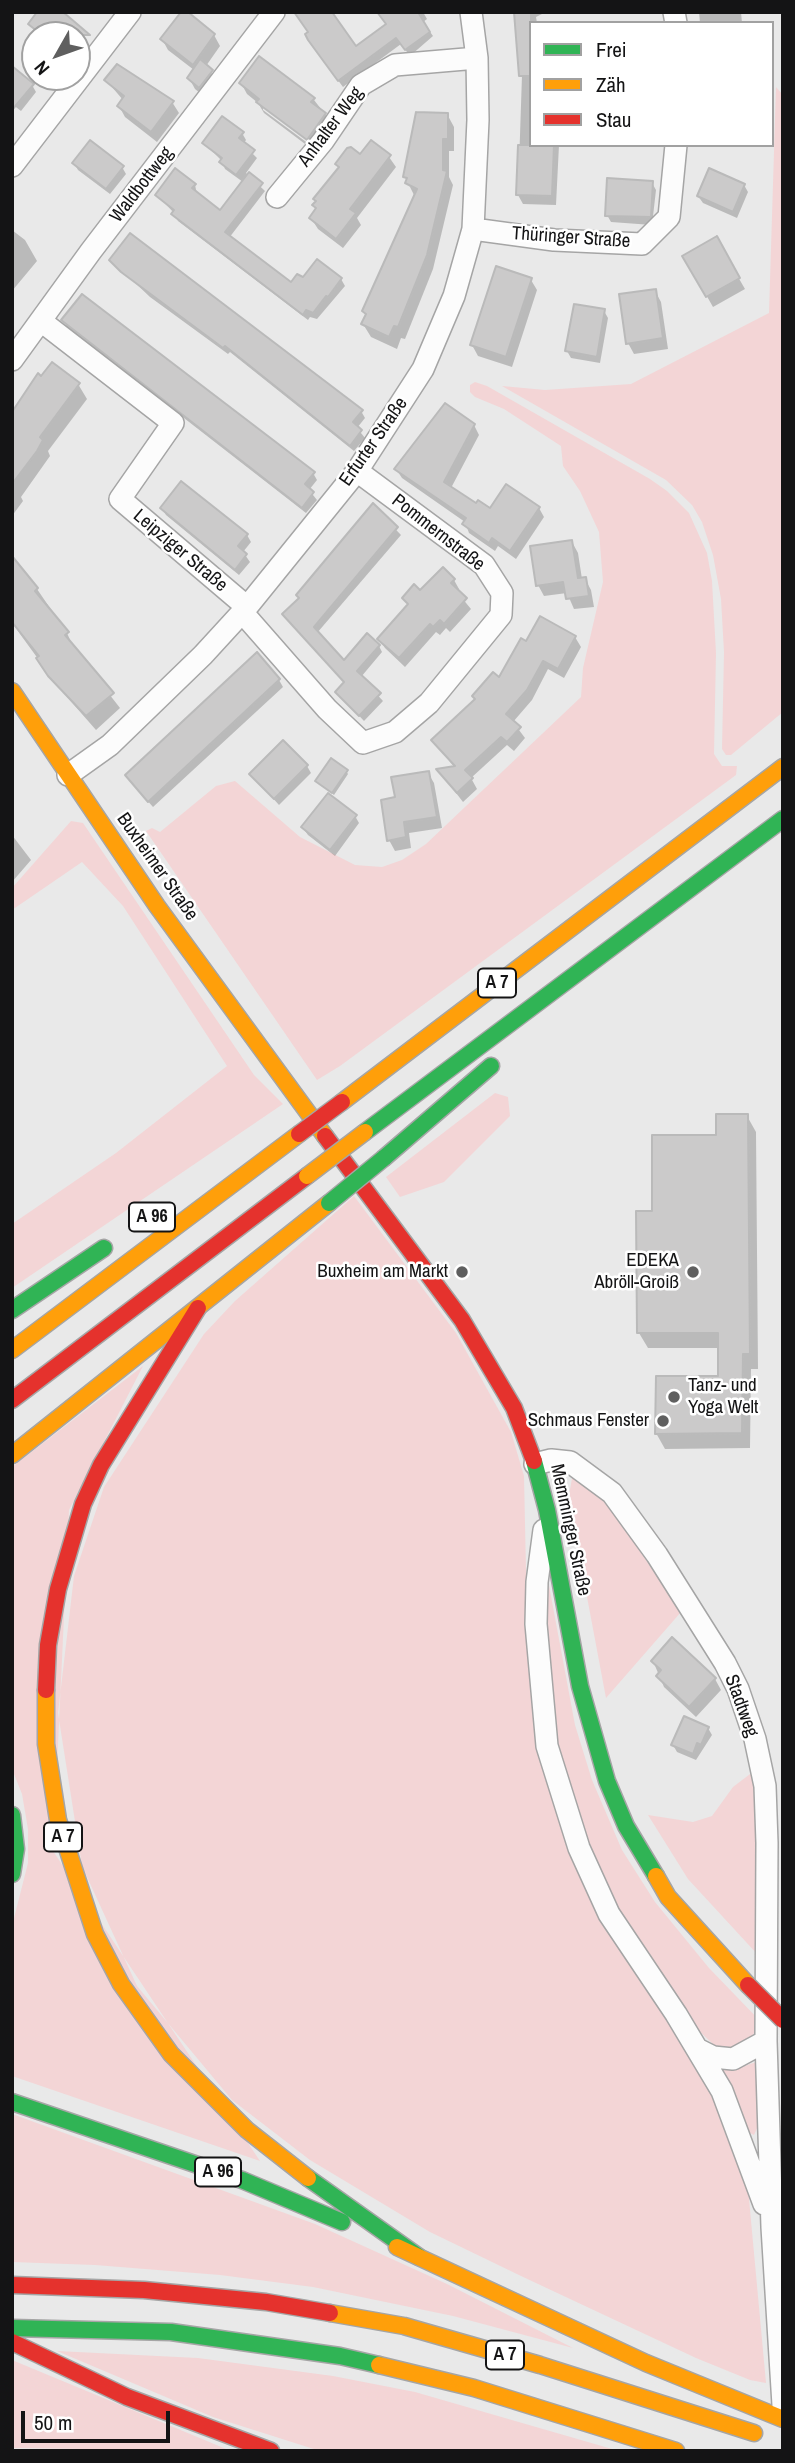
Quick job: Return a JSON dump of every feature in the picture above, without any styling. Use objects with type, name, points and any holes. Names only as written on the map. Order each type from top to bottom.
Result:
[{"type":"main road","name":"Buxheimer Straße","points":[[12,691],[271,1064]]},
{"type":"main road","name":"A 7","points":[[12,1350],[776,772]]},
{"type":"main road","name":"A 7","points":[[12,1400],[777,823]]},
{"type":"main road","name":"A 7","points":[[525,1034],[620,943]]},
{"type":"main road","name":"A 7","points":[[12,1455],[329,1203],[505,1052]]},
{"type":"main road","name":"Memminger Straße","points":[[271,1064],[462,1320],[514,1408],[535,1464],[547,1510],[589,1721],[607,1781],[626,1826],[668,1897],[783,2020]]},
{"type":"main road","name":"A 96","points":[[190,1195],[299,1134]]},
{"type":"main road","name":"A 96","points":[[12,1310],[119,1238]]},
{"type":"main road","name":"A 7","points":[[198,1308],[101,1465],[83,1504],[58,1589],[48,1645],[46,1693],[46,1744],[58,1820],[95,1934],[121,1984],[171,2054],[247,2130],[311,2181],[419,2257]]},
{"type":"main road","points":[[12,1815],[16,1849],[12,1874]]},
{"type":"main road","name":"A 96","points":[[12,2102],[243,2180],[738,2402],[783,2419]]},
{"type":"main road","name":"A 7","points":[[18,2285],[144,2290],[266,2302],[404,2326],[540,2365],[772,2438]]},
{"type":"main road","points":[[12,2328],[171,2332],[340,2356],[474,2388],[676,2451]]},
{"type":"main road","points":[[12,2342],[127,2397],[271,2451]]},
{"type":"street","points":[[12,166],[130,12]]},
{"type":"street","name":"Waldbottweg","points":[[12,360],[274,12]]},
{"type":"street","name":"Erfurter Straße","points":[[68,775],[110,745],[245,610],[357,471],[423,369],[454,296],[473,229],[478,120],[477,58],[471,12]]},
{"type":"street","name":"Anhalter Weg","points":[[277,197],[323,141],[361,85],[395,65],[477,58]]},
{"type":"street","name":"Thüringer Straße","points":[[473,229],[554,240],[642,244],[669,218],[676,147]]},
{"type":"street","name":"Leipziger Straße","points":[[41,321],[173,424],[120,499],[245,610]]},
{"type":"street","name":"Pommernstraße","points":[[245,610],[327,709],[363,743],[395,732],[429,703],[493,625],[500,615],[502,593],[484,565],[357,471]]},
{"type":"street","name":"Stadtweg","points":[[535,1464],[551,1460],[570,1462],[612,1493],[680,1591],[738,1689],[755,1739],[765,1786],[768,1901],[766,2041],[772,2227],[783,2405]]},
{"type":"street","name":"Stadtweg","points":[[547,1510],[536,1602],[547,1746],[592,1881],[625,1939],[699,2050],[730,2110],[772,2227]]},
{"type":"street","points":[[699,2050],[713,2057],[733,2059],[766,2041]]},
{"type":"shaded area","points":[[776,87],[783,95],[783,712],[731,755],[726,755],[722,749],[724,652],[721,599],[713,555],[702,522],[692,505],[666,480],[502,386],[545,390],[631,384],[769,313]]},
{"type":"shaded area","points":[[475,382],[487,386],[650,479],[667,491],[689,513],[707,553],[712,581],[716,653],[714,754],[722,766],[737,766],[736,775],[340,1066],[317,1080],[146,831],[152,828],[160,832],[216,786],[235,781],[300,837],[355,865],[382,867],[402,860],[426,844],[581,697],[583,668],[603,582],[599,532],[580,491],[563,466],[561,446],[504,409],[475,397],[470,392],[470,385]]},
{"type":"shaded area","points":[[71,821],[83,823],[254,1075],[283,1104],[12,1288],[12,1224],[116,1153],[227,1066],[123,906],[82,862],[12,910],[12,888]]},
{"type":"shaded area","points":[[495,1093],[508,1097],[510,1116],[444,1182],[400,1197],[386,1177]]},
{"type":"shaded area","points":[[354,1196],[456,1333],[511,1432],[524,1476],[528,1666],[540,1751],[666,2014],[719,2105],[748,2188],[766,2383],[750,2380],[696,2358],[430,2232],[310,2160],[232,2100],[137,1986],[82,1866],[58,1713],[74,1576],[104,1487],[204,1334],[235,1301]]},
{"type":"shaded area","points":[[143,1366],[69,1510],[53,1851],[260,2161],[12,2076],[12,1926],[28,1863],[28,1829],[22,1794],[12,1769],[12,1467]]},
{"type":"shaded area","points":[[573,1473],[601,1493],[681,1612],[606,1698],[572,1517],[569,1495]]},
{"type":"shaded area","points":[[545,1564],[575,1725],[592,1780],[622,1850],[655,1902],[709,1968],[763,2024],[742,2046],[728,2049],[715,2046],[694,2026],[628,1928],[586,1845],[555,1738],[544,1625]]},
{"type":"shaded area","points":[[754,1771],[757,1801],[758,1955],[688,1879],[648,1815],[693,1822],[712,1816],[733,1787]]},
{"type":"shaded area","points":[[759,2061],[758,2126],[754,2135],[750,2133],[722,2069],[736,2069]]},
{"type":"shaded area","points":[[12,2114],[315,2224],[447,2284],[573,2348],[453,2316],[313,2287],[220,2275],[95,2265],[12,2262]]},
{"type":"shaded area","points":[[57,2351],[198,2358],[333,2376],[415,2392],[619,2451],[320,2451],[213,2417]]},
{"type":"shaded area","points":[[12,2360],[231,2451],[12,2448]]},
{"type":"building","points":[[37,12],[63,12],[74,21],[30,21]]},
{"type":"building","points":[[181,12],[188,12],[215,34],[193,65],[160,39]]},
{"type":"building","points":[[294,12],[332,12],[356,46],[386,24],[377,12],[418,12],[430,32],[405,50],[396,38],[338,81],[308,40],[305,34],[308,32]]},
{"type":"building","points":[[514,12],[531,12],[529,76],[519,76]]},
{"type":"building","points":[[259,56],[315,98],[311,102],[326,113],[307,140],[256,102],[259,99],[239,83]]},
{"type":"building","points":[[200,59],[213,70],[199,88],[187,78]]},
{"type":"building","points":[[117,64],[174,101],[151,132],[117,106],[124,96],[104,80]]},
{"type":"building","points":[[12,66],[21,73],[21,91],[28,91],[12,110]]},
{"type":"building","points":[[416,112],[448,113],[448,139],[443,139],[443,170],[447,171],[427,255],[398,327],[394,326],[389,337],[361,324],[366,314],[362,311],[417,189],[405,183],[407,178],[403,177]]},
{"type":"building","points":[[222,116],[244,132],[239,138],[255,150],[236,175],[219,162],[222,158],[202,143]]},
{"type":"building","points":[[90,140],[124,166],[106,189],[72,163]]},
{"type":"building","points":[[371,140],[391,155],[350,209],[356,213],[336,239],[309,218],[316,208],[312,205],[316,201],[313,199],[339,167],[335,164],[347,148],[351,147],[360,154]]},
{"type":"building","points":[[518,145],[554,147],[552,196],[516,195]]},
{"type":"building","points":[[175,168],[196,184],[192,188],[220,210],[249,172],[263,183],[225,232],[291,282],[297,274],[303,277],[317,259],[342,278],[313,313],[306,310],[303,315],[171,214],[174,210],[155,195]]},
{"type":"building","points":[[709,168],[745,184],[733,212],[697,196]]},
{"type":"building","points":[[607,178],[653,181],[651,217],[605,216]]},
{"type":"building","points":[[130,233],[363,410],[353,422],[362,430],[350,446],[225,346],[223,348],[121,272],[109,260]]},
{"type":"building","points":[[717,236],[740,278],[706,297],[682,256]]},
{"type":"building","points":[[496,266],[532,278],[506,357],[470,345]]},
{"type":"building","points":[[656,289],[663,338],[626,344],[619,294]]},
{"type":"building","points":[[82,294],[315,472],[305,484],[314,492],[302,508],[61,320]]},
{"type":"building","points":[[574,304],[605,309],[597,357],[565,351]]},
{"type":"building","points":[[52,362],[80,383],[40,437],[43,440],[37,451],[12,484],[12,412],[38,373],[41,376]]},
{"type":"building","points":[[445,403],[475,424],[444,482],[476,503],[478,500],[490,508],[506,484],[540,507],[510,551],[492,538],[489,543],[462,524],[466,518],[394,469]]},
{"type":"building","points":[[181,481],[248,534],[238,546],[247,554],[235,570],[160,508]]},
{"type":"building","points":[[373,503],[398,527],[314,627],[344,660],[367,633],[380,645],[357,671],[381,693],[359,716],[335,692],[344,682],[282,614],[299,598],[296,595]]},
{"type":"building","points":[[572,540],[578,578],[586,577],[589,596],[566,599],[563,582],[536,586],[530,546]]},
{"type":"building","points":[[12,556],[38,588],[35,591],[69,632],[65,635],[114,693],[86,716],[48,676],[36,658],[39,656],[12,622]]},
{"type":"building","points":[[443,567],[455,579],[451,583],[467,598],[444,624],[440,620],[433,627],[430,624],[399,658],[377,639],[408,604],[402,598],[414,584],[420,590]]},
{"type":"building","points":[[540,616],[576,636],[558,669],[543,661],[527,690],[506,714],[521,727],[507,742],[501,737],[465,770],[473,778],[457,793],[436,769],[455,766],[431,740],[475,699],[472,696],[493,672],[499,677],[521,638],[526,641]]},
{"type":"building","points":[[257,652],[280,679],[148,802],[125,775]]},
{"type":"building","points":[[283,740],[308,765],[274,799],[249,774]]},
{"type":"building","points":[[331,758],[348,770],[332,793],[315,781]]},
{"type":"building","points":[[429,771],[437,817],[404,822],[406,837],[387,841],[381,800],[395,797],[391,777]]},
{"type":"building","points":[[328,793],[357,815],[330,850],[301,827]]},
{"type":"building","name":"EDEKA Abröll-Groiß","points":[[716,1114],[748,1114],[750,1354],[743,1354],[742,1433],[655,1434],[656,1376],[718,1376],[718,1333],[637,1333],[636,1211],[652,1211],[652,1135],[716,1135]]},
{"type":"building","points":[[672,1637],[716,1678],[689,1707],[656,1676],[661,1670],[651,1661]]},
{"type":"building","points":[[684,1716],[709,1727],[701,1745],[697,1743],[693,1754],[671,1745]]},
{"type":"traffic: fast","points":[[365,1132],[783,819]]},
{"type":"traffic: fast","points":[[384,1158],[491,1066]]},
{"type":"traffic: fast","points":[[329,1203],[384,1158]]},
{"type":"traffic: fast","points":[[12,1310],[104,1248]]},
{"type":"traffic: fast","points":[[534,1461],[547,1510],[580,1686],[607,1781],[626,1826],[656,1876]]},
{"type":"traffic: fast","points":[[12,1815],[16,1849],[12,1874]]},
{"type":"traffic: fast","points":[[12,2102],[242,2180],[342,2222]]},
{"type":"traffic: fast","points":[[308,2178],[419,2257]]},
{"type":"traffic: fast","points":[[12,2328],[171,2332],[340,2356],[379,2365]]},
{"type":"traffic: slow","points":[[12,691],[157,906],[325,1136]]},
{"type":"traffic: slow","points":[[342,1102],[783,767]]},
{"type":"traffic: slow","points":[[307,1176],[365,1132]]},
{"type":"traffic: slow","points":[[12,1350],[299,1134]]},
{"type":"traffic: slow","points":[[12,1455],[329,1203]]},
{"type":"traffic: slow","points":[[46,1690],[46,1744],[58,1820],[95,1934],[121,1984],[171,2054],[247,2130],[308,2178]]},
{"type":"traffic: slow","points":[[656,1876],[668,1897],[748,1985]]},
{"type":"traffic: slow","points":[[397,2247],[646,2363],[783,2419]]},
{"type":"traffic: slow","points":[[330,2313],[404,2326],[540,2365],[754,2433]]},
{"type":"traffic: slow","points":[[379,2365],[474,2388],[676,2451]]},
{"type":"traffic: jam","points":[[299,1134],[342,1102]]},
{"type":"traffic: jam","points":[[325,1136],[462,1320],[514,1408],[534,1461]]},
{"type":"traffic: jam","points":[[12,1400],[307,1176]]},
{"type":"traffic: jam","points":[[46,1690],[48,1645],[58,1589],[83,1504],[101,1465],[198,1308]]},
{"type":"traffic: jam","points":[[748,1985],[783,2020]]},
{"type":"traffic: jam","points":[[12,2285],[144,2290],[266,2302],[330,2313]]},
{"type":"traffic: jam","points":[[12,2342],[127,2397],[271,2451]]},
{"type":"place","name":"Buxheim am Markt","points":[[462,1272]]},
{"type":"place","name":"EDEKA Abröll-Groiß","points":[[693,1272]]},
{"type":"place","name":"Tanz- und Yoga Welt","points":[[674,1397]]},
{"type":"place","name":"Schmaus Fenster","points":[[663,1421]]}]
